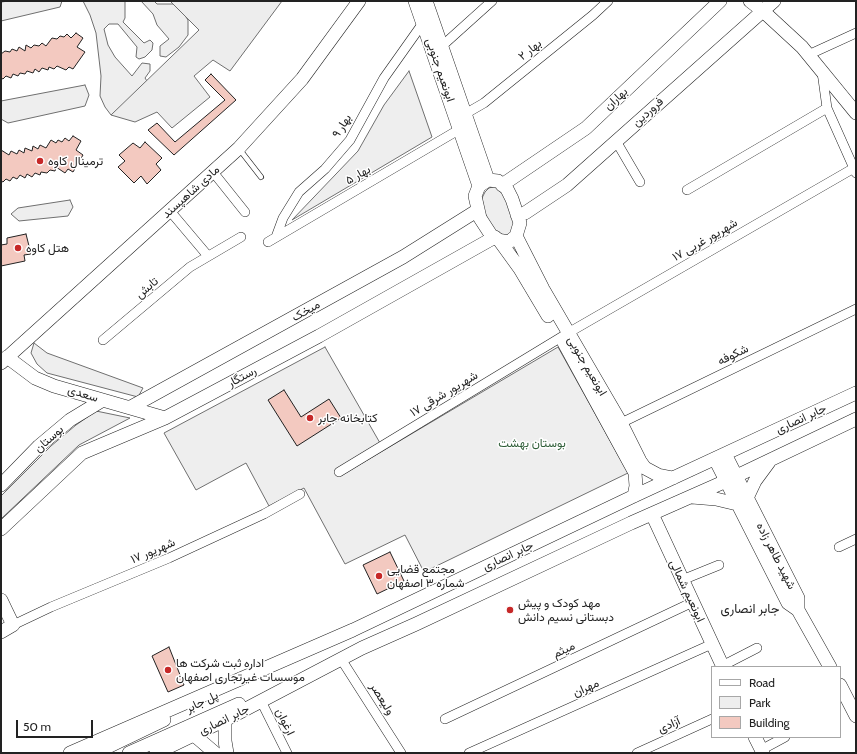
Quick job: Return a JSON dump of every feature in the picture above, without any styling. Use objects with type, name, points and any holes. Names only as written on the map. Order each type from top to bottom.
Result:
[{"type":"main road","name":"مادی شاهپسند","points":[[4,360],[239,148],[302,79],[359,1]]},
{"type":"main road","name":"بهاران","points":[[502,185],[586,128],[720,1]]},
{"type":"main road","points":[[750,1],[762,10],[802,47],[856,113]]},
{"type":"main road","name":"فروردین","points":[[517,215],[525,213],[567,185],[762,10],[774,1]]},
{"type":"main road","name":"ابونعیم جنوبی","points":[[425,2],[442,46],[465,114],[483,183]]},
{"type":"main road","name":"ابونعیم جنوبی","points":[[425,2],[423,23],[460,129],[483,183]]},
{"type":"main road","points":[[498,181],[502,185],[512,199],[520,223],[516,236],[509,242],[497,239],[491,234],[480,218],[475,196],[483,183],[498,181]]},
{"type":"main road","name":"میخک","points":[[131,407],[403,258],[478,210]]},
{"type":"main road","name":"ابونعیم جنوبی","points":[[516,236],[635,473],[636,486],[634,496]]},
{"type":"main road","name":"ابونعیم جنوبی","points":[[497,239],[520,269],[565,335],[621,423],[645,468],[658,475],[673,478]]},
{"type":"main road","name":"رستگار","points":[[1,529],[82,453],[165,418],[497,239]]},
{"type":"main road","name":"سعدی","points":[[4,360],[35,378],[54,386],[165,418]]},
{"type":"main road","name":"جابر انصاری","points":[[70,753],[353,630],[634,496],[856,393]]},
{"type":"main road","name":"بوستان","points":[[1,485],[39,446],[70,420],[103,400]]},
{"type":"main road","name":"جابر انصاری","points":[[156,753],[225,720],[362,648],[731,479],[856,419]]},
{"type":"main road","name":"شهید طاهر زاده","points":[[720,456],[788,603],[798,610],[829,666]]},
{"type":"main road","points":[[691,497],[742,501],[770,460]]},
{"type":"main road","name":"ابونعیم شمالی","points":[[652,514],[722,666]]},
{"type":"main road","points":[[1,600],[13,625],[1,632]]},
{"type":"main road","name":"پل جابر","points":[[95,753],[353,630]]},
{"type":"main road","name":"پل جابر","points":[[129,753],[362,648]]},
{"type":"main road","points":[[841,687],[854,707]]},
{"type":"main road","points":[[225,720],[225,741],[227,753]]},
{"type":"main road","points":[[194,735],[215,753]]},
{"type":"main road","points":[[755,738],[762,752]]},
{"type":"street","points":[[442,46],[492,1]]},
{"type":"street","name":"بهار ۲","points":[[465,114],[484,103],[593,15],[608,1]]},
{"type":"street","name":"بهار ۹","points":[[272,240],[282,218],[300,192],[325,168],[350,140],[384,78],[423,23]]},
{"type":"street","points":[[808,55],[856,33]]},
{"type":"street","points":[[822,70],[827,108],[855,171]]},
{"type":"street","points":[[687,190],[827,108]]},
{"type":"street","name":"بهار ۵","points":[[272,240],[460,129]]},
{"type":"street","points":[[616,141],[640,182]]},
{"type":"street","name":"۱۷ شهریور غربی","points":[[565,335],[855,171]]},
{"type":"street","points":[[213,172],[245,212]]},
{"type":"street","points":[[170,211],[208,256]]},
{"type":"street","name":"تابش","points":[[103,340],[190,268],[241,237]]},
{"type":"street","name":"شکوفه","points":[[621,423],[856,309]]},
{"type":"street","name":"۱۷ شهریور شرقی","points":[[339,472],[565,335]]},
{"type":"street","name":"۱۷ شهریور","points":[[13,625],[51,607],[169,558],[264,514],[300,494]]},
{"type":"street","points":[[839,547],[856,539]]},
{"type":"street","points":[[682,580],[719,565]]},
{"type":"street","name":"میثم","points":[[444,719],[693,602]]},
{"type":"street","name":"مهران","points":[[470,753],[712,644]]},
{"type":"street","points":[[722,666],[757,648]]},
{"type":"street","name":"ولیعصر","points":[[342,659],[401,753]]},
{"type":"street","name":"ارغوان","points":[[261,701],[287,753]]},
{"type":"street","name":"آزادی","points":[[637,753],[711,719]]},
{"type":"street","points":[[762,752],[783,738]]},
{"type":"lane","points":[[239,148],[261,177]]},
{"type":"green space","points":[[62,1],[60,7],[1,21],[1,2]]},
{"type":"green space","points":[[83,1],[125,1],[125,18],[123,22],[144,43],[150,40],[153,43],[152,50],[145,57],[139,59],[136,57],[137,47],[118,24],[109,24],[104,29],[108,45],[115,57],[132,76],[142,63],[150,64],[150,71],[145,78],[149,84],[111,115],[100,96],[101,76],[96,33],[90,15]]},
{"type":"green space","points":[[141,1],[154,1],[157,4],[177,4],[188,20],[188,35],[179,47],[166,57],[160,56],[160,46],[169,39],[157,25],[153,14]]},
{"type":"green space","points":[[409,71],[432,137],[292,220],[358,151],[384,105]]},
{"type":"green space","points":[[85,85],[89,95],[85,106],[8,123],[1,119],[1,101]]},
{"type":"green space","points":[[496,186],[502,189],[516,221],[512,233],[505,236],[499,235],[492,228],[484,211],[482,198],[489,188]]},
{"type":"green space","points":[[70,200],[73,207],[68,216],[19,221],[11,214],[18,208]]},
{"type":"green space","points":[[34,343],[47,353],[143,388],[138,397],[47,373],[37,364],[31,353]]},
{"type":"green space","name":"بوستان بهشت","points":[[325,347],[380,443],[342,475],[558,347],[628,473],[424,572],[405,535],[345,564],[304,488],[269,506],[246,463],[196,490],[164,433]]},
{"type":"green space","points":[[96,411],[130,418],[79,445],[1,519],[1,496],[51,446],[76,425]]},
{"type":"shaded area","points":[[170,1],[282,1],[230,71],[213,60],[194,76],[210,97],[172,128],[157,112],[135,122],[111,115],[199,30]]},
{"type":"building","points":[[76,33],[83,38],[77,47],[85,52],[73,69],[69,67],[66,70],[57,66],[54,69],[49,67],[48,70],[42,68],[39,72],[35,69],[33,73],[27,71],[25,74],[20,73],[18,76],[13,74],[11,78],[6,76],[3,79],[1,78],[1,54],[5,51],[10,52],[12,49],[17,51],[19,47],[25,51],[26,45],[31,48],[34,45],[39,46],[42,43],[46,46],[52,38],[57,39],[60,36],[64,37],[67,34],[71,38]]},
{"type":"building","points":[[211,74],[236,100],[174,155],[148,130],[157,123],[175,142],[225,100],[205,80]]},
{"type":"building","name":"ترمینال کاوه","points":[[73,136],[81,141],[76,150],[83,155],[73,172],[68,169],[65,173],[56,167],[55,171],[50,170],[47,173],[41,172],[40,175],[35,173],[32,177],[27,174],[25,178],[20,175],[17,179],[13,177],[10,181],[6,179],[3,182],[1,181],[1,150],[9,155],[11,151],[17,154],[19,150],[24,153],[25,148],[32,151],[33,146],[38,149],[40,145],[46,148],[51,140],[56,143],[58,140],[62,142],[65,138],[69,141]]},
{"type":"building","points":[[145,142],[162,158],[156,164],[161,170],[147,184],[141,176],[134,183],[118,167],[125,161],[119,155],[133,143],[140,148]]},
{"type":"building","points":[[26,234],[31,254],[24,255],[25,261],[1,266],[1,245],[7,244],[7,238]]},
{"type":"building","name":"کتابخانه جابر","points":[[284,390],[301,417],[329,399],[341,418],[297,446],[268,400]]},
{"type":"building","points":[[390,552],[404,581],[377,594],[363,565]]},
{"type":"building","name":"اداره ثبت شرکت ها موسسات غیرتجاری اصفهان","points":[[169,647],[184,685],[168,692],[152,656]]},
{"type":"place","name":"ترمینال کاوه","points":[[40,161]]},
{"type":"place","name":"هتل کاوه","points":[[18,248]]},
{"type":"place","name":"کتابخانه جابر","points":[[310,418]]},
{"type":"place","name":"مجتمع قضایی شماره ۳ اصفهان","points":[[379,576]]},
{"type":"place","name":"مهد کودک و پیش دبستانی نسیم دانش","points":[[510,610]]},
{"type":"place","name":"اداره ثبت شرکت ها موسسات غیرتجاری اصفهان","points":[[168,670]]},
{"type":"district","name":"جابر انصاری","points":[[750,609]]}]
